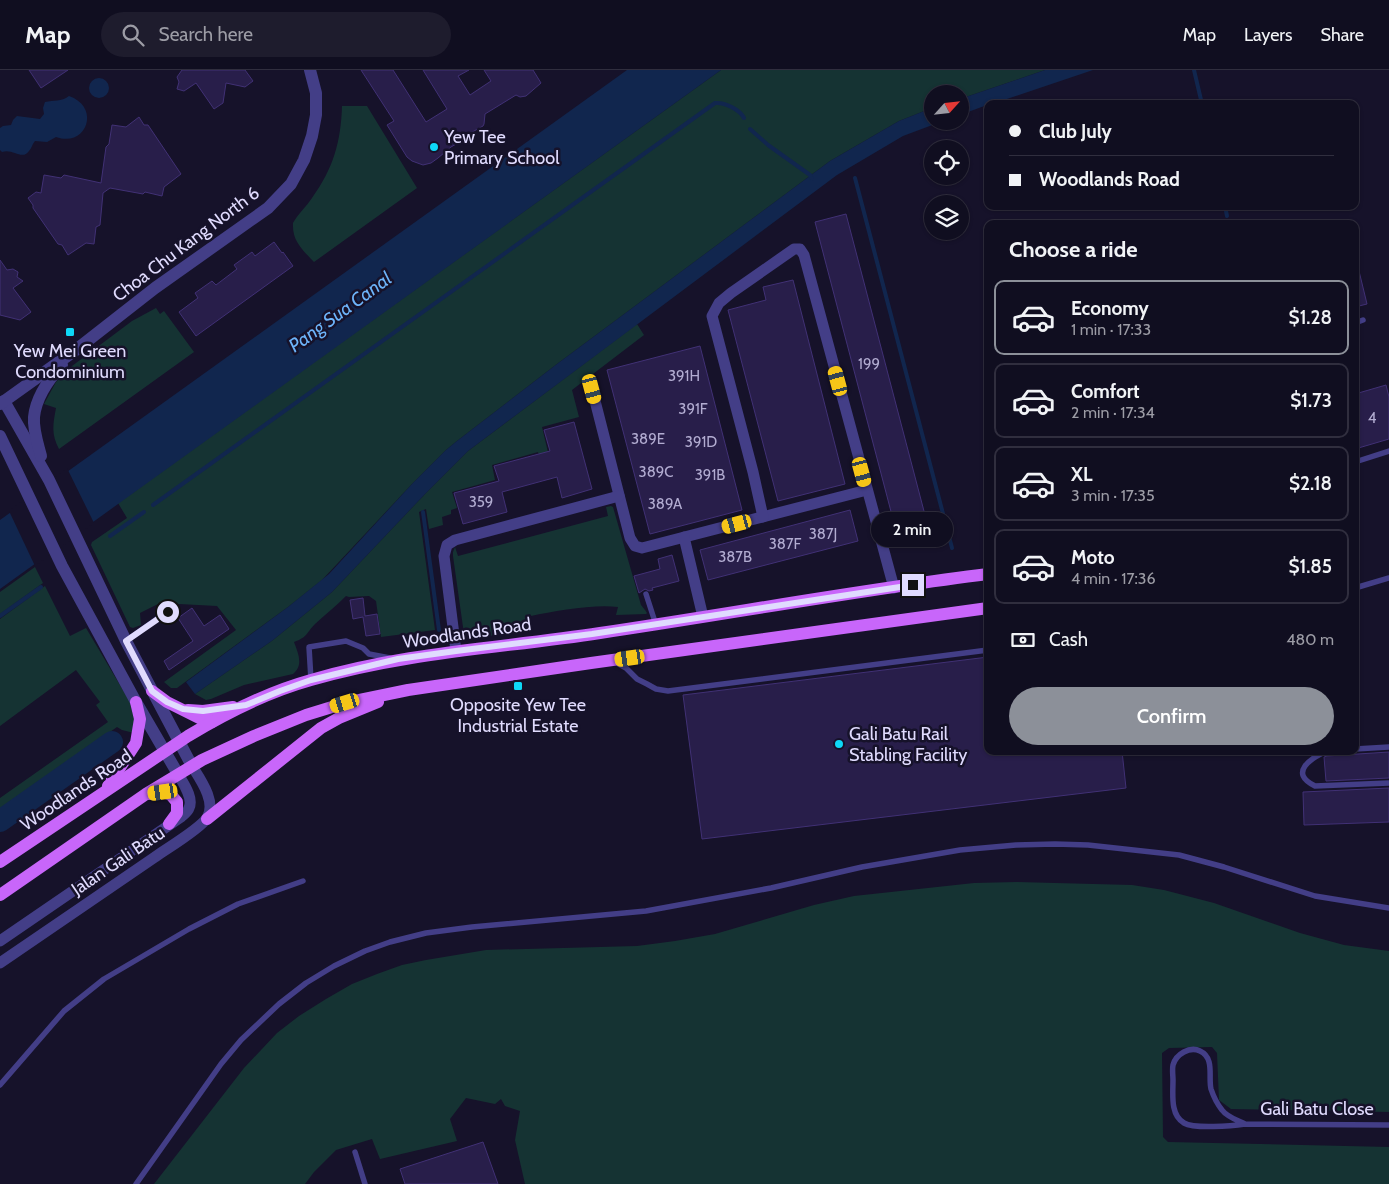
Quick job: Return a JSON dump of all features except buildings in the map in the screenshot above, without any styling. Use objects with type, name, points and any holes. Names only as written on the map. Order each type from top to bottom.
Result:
[{"type":"main road","name":"Woodlands Road","points":[[0,862],[179,741],[246,705],[311,680],[398,659],[656,625],[984,575]]},
{"type":"main road","points":[[973,576],[984,582]]},
{"type":"main road","points":[[0,894],[146,794],[192,766],[254,736],[306,715],[345,703],[408,690],[981,609]]},
{"type":"main road","points":[[207,819],[321,728],[339,718],[408,690]]},
{"type":"main road","points":[[152,691],[167,702],[201,719],[212,722]]},
{"type":"main road","points":[[104,792],[136,743],[140,719],[136,702]]},
{"type":"main road","points":[[183,709],[203,711],[246,705]]},
{"type":"main road","points":[[146,794],[163,792],[171,795],[177,802],[177,813],[170,824]]},
{"type":"street","name":"Choa Chu Kang North 6","points":[[2,403],[77,349],[155,288],[268,208],[291,184],[304,160],[312,136],[316,115],[316,93],[310,70]]},
{"type":"street","points":[[763,517],[712,316],[719,303],[731,293],[794,249],[800,249],[804,254],[894,588]]},
{"type":"street","points":[[47,476],[35,429],[34,417],[47,384],[77,349]]},
{"type":"street","points":[[592,389],[630,538],[635,546],[642,548],[684,538],[867,490]]},
{"type":"street","points":[[2,403],[47,476],[126,641],[201,782],[210,801],[207,819]]},
{"type":"street","points":[[0,436],[55,552],[136,702],[178,774]]},
{"type":"street","points":[[0,456],[22,482]]},
{"type":"street","points":[[456,651],[444,556],[447,545],[455,540],[619,496]]},
{"type":"street","points":[[684,538],[703,617]]},
{"type":"street","name":"Jalan Gali Batu","points":[[0,941],[181,817],[189,809],[190,800],[178,774]]},
{"type":"street","name":"Jalan Gali Batu","points":[[0,963],[207,819]]},
{"type":"lane","points":[[1359,321],[1363,320]]},
{"type":"lane","points":[[1359,461],[1389,451]]},
{"type":"lane","points":[[1359,587],[1389,578]]},
{"type":"lane","points":[[646,594],[656,625]]},
{"type":"lane","points":[[126,641],[168,612]]},
{"type":"lane","points":[[311,680],[309,647],[346,641],[362,648],[369,654],[398,659]]},
{"type":"lane","points":[[611,660],[656,689],[668,691],[984,651]]},
{"type":"lane","points":[[1359,749],[1389,747]]},
{"type":"lane","points":[[1318,755],[1306,763],[1303,771],[1307,782],[1315,786],[1389,783]]},
{"type":"lane","points":[[136,1184],[221,1064],[241,1040],[279,1004],[306,983],[334,966],[365,951],[390,942],[426,934],[472,927],[682,906],[862,867],[960,850],[1016,845],[1088,845],[1179,855],[1315,896],[1389,908]]},
{"type":"lane","points":[[0,1085],[64,1011],[104,979],[189,929],[238,904],[303,881]]},
{"type":"lane","name":"Gali Batu Close","points":[[1244,1124],[1222,1110],[1211,1090],[1210,1064],[1206,1055],[1194,1050],[1184,1051],[1177,1057],[1173,1064],[1173,1102],[1176,1113],[1183,1123],[1194,1126],[1244,1124],[1389,1125]]},
{"type":"lane","points":[[355,1152],[365,1184]]},
{"type":"green space","points":[[721,70],[1045,70],[969,96],[969,85],[924,85],[924,111],[899,121],[830,161],[557,364],[457,441],[412,484],[322,580],[177,688],[171,688],[164,682],[236,630],[217,606],[160,603],[140,613],[141,625],[133,628],[130,627],[91,545],[92,542],[127,518],[118,503]]},
{"type":"green space","points":[[342,106],[367,106],[417,188],[314,262],[296,240],[293,223],[310,201],[330,166],[338,143]]},
{"type":"green space","points":[[156,308],[160,314],[164,311],[194,352],[59,449],[53,429],[56,408],[44,404],[56,382],[72,366],[132,321]]},
{"type":"green space","points":[[637,324],[644,335],[572,390],[579,417],[542,427],[550,461],[541,463],[538,452],[492,465],[495,480],[452,492],[457,508],[451,510],[451,514],[442,517],[443,525],[429,529],[426,509],[419,512],[435,630],[381,637],[376,601],[369,596],[346,596],[304,636],[294,642],[299,663],[293,674],[244,685],[211,699],[206,700],[195,694],[273,640],[332,592],[468,451]]},
{"type":"green space","points":[[606,507],[613,507],[641,605],[646,614],[616,615],[618,607],[586,607],[531,616],[531,623],[528,627],[509,633],[474,637],[464,631],[453,556],[455,547],[458,556],[608,516]]},
{"type":"green space","points":[[35,567],[43,583],[0,614],[0,592]]},
{"type":"green space","points":[[45,586],[70,636],[86,628],[130,702],[135,723],[134,733],[117,727],[107,734],[110,738],[0,814],[0,798],[108,722],[96,705],[100,702],[76,670],[0,726],[0,619]]},
{"type":"green space","points":[[1017,882],[1132,885],[1164,890],[1214,903],[1300,933],[1344,945],[1389,951],[1389,1112],[1231,1109],[1219,1100],[1217,1053],[1212,1047],[1169,1048],[1162,1053],[1163,1137],[1168,1142],[1389,1147],[1389,1184],[525,1184],[515,1140],[520,1111],[505,1106],[501,1099],[495,1104],[466,1098],[450,1119],[457,1141],[380,1159],[372,1139],[336,1150],[305,1184],[154,1184],[244,1068],[277,1033],[299,1016],[352,984],[402,965],[486,950],[637,946],[675,941],[715,934],[814,905],[854,896],[974,883]]},
{"type":"water","name":"Pang Sua Canal","points":[[627,70],[721,70],[0,589],[0,520]]},
{"type":"water","points":[[1045,70],[1093,70],[1004,100],[984,100],[984,106],[969,112],[969,96]]},
{"type":"water","points":[[99,78],[106,81],[109,88],[106,95],[99,98],[92,95],[89,88],[92,81]]},
{"type":"water","points":[[69,96],[79,101],[85,109],[87,117],[86,125],[76,137],[67,139],[56,137],[47,142],[35,141],[30,150],[23,155],[6,151],[2,152],[0,150],[0,128],[11,125],[17,116],[40,119],[44,114],[45,102],[60,100]]},
{"type":"water","points":[[924,111],[924,128],[903,136],[837,175],[468,451],[332,592],[273,640],[195,694],[186,682],[288,607],[329,574],[412,484],[457,441],[557,364],[830,161],[899,121]]},
{"type":"pier","points":[[67,468],[94,523],[35,566],[9,511]]},
{"type":"waterway","points":[[1194,70],[1201,100]]},
{"type":"waterway","points":[[153,505],[715,103],[732,107],[744,118]]},
{"type":"waterway","points":[[750,129],[768,145],[810,175],[812,179]]},
{"type":"waterway","points":[[855,178],[952,548]]},
{"type":"waterway","points":[[1226,210],[1227,216]]},
{"type":"waterway","points":[[110,536],[144,512]]},
{"type":"waterway","points":[[423,512],[439,630]]},
{"type":"waterway","points":[[0,616],[41,587]]},
{"type":"waterway","points":[[0,821],[112,742]]},
{"type":"place","name":"Yew Tee Primary School","points":[[434,147]]},
{"type":"place","name":"Yew Mei Green Condominium","points":[[70,332]]},
{"type":"place","name":"Opposite Yew Tee Industrial Estate","points":[[518,686]]},
{"type":"place","name":"Gali Batu Rail Stabling Facility","points":[[839,744]]},
{"type":"route","points":[[168,612],[126,641],[152,691],[167,702],[183,709],[203,711],[246,705],[311,680],[398,659],[592,634],[913,585]]}]
